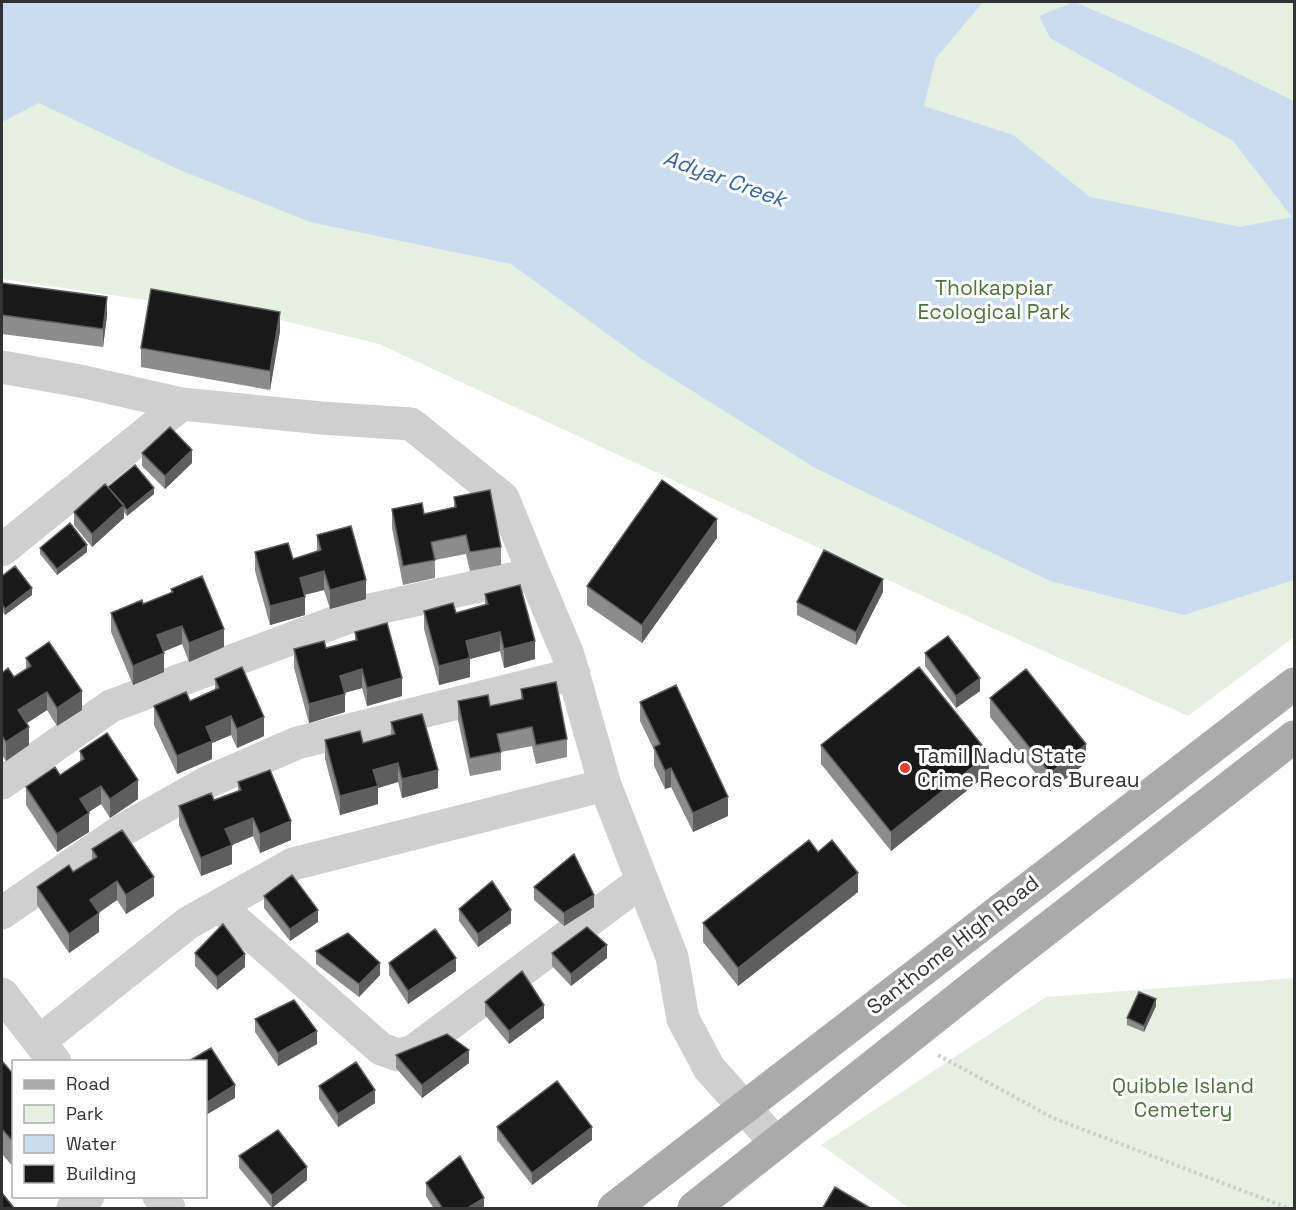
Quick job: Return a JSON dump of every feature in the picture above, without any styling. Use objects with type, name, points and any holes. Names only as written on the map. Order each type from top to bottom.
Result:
[{"type":"main road","name":"Santhome High Road","points":[[614,1209],[1294,684]]},
{"type":"main road","points":[[694,1209],[908,1038],[1294,737]]},
{"type":"street","points":[[2,367],[80,381],[182,404],[321,418],[411,424],[503,498],[574,674],[605,785],[672,957],[684,1019],[709,1068],[776,1143]]},
{"type":"street","points":[[2,550],[182,404]]},
{"type":"street","points":[[2,783],[111,706],[365,611],[534,574]]},
{"type":"street","points":[[2,913],[121,831],[208,782],[297,743],[574,674]]},
{"type":"street","points":[[2,994],[48,1051],[188,923],[293,864],[605,785]]},
{"type":"street","points":[[219,906],[381,1049],[398,1055],[412,1052],[642,881]]},
{"type":"street","points":[[73,1209],[87,1198]]},
{"type":"path","points":[[908,1038],[1053,1118],[1288,1209]]},
{"type":"green space","name":"Tholkappiar Ecological Park","points":[[2,2],[1294,2],[1294,637],[1188,716],[955,611],[379,344],[281,320],[2,279]]},
{"type":"green space","name":"Quibble Island Cemetery","points":[[1294,978],[1294,1208],[909,1208],[821,1145],[1046,997]]},
{"type":"water","name":"Tholkappiar Ecological Park","points":[[2,2],[983,2],[936,58],[924,106],[1013,135],[1090,197],[1240,227],[1292,217],[1233,141],[1050,38],[1039,16],[1074,2],[1196,53],[1294,101],[1294,580],[1184,615],[1050,581],[815,468],[643,360],[511,264],[310,222],[175,168],[39,103],[2,122]]},
{"type":"building","points":[[2,283],[107,297],[103,329],[2,315]]},
{"type":"building","points":[[151,289],[280,312],[270,371],[141,348]]},
{"type":"building","points":[[170,427],[192,450],[165,476],[142,453]]},
{"type":"building","points":[[135,465],[154,488],[127,510],[108,487]]},
{"type":"building","points":[[662,480],[717,519],[642,625],[587,586]]},
{"type":"building","points":[[105,484],[124,505],[92,534],[74,512]]},
{"type":"building","points":[[490,490],[501,547],[470,552],[466,535],[431,542],[435,560],[403,566],[392,509],[422,503],[424,514],[456,507],[454,497]]},
{"type":"building","points":[[70,523],[87,545],[57,569],[40,548]]},
{"type":"building","points":[[351,526],[366,580],[330,590],[324,571],[300,578],[305,597],[270,606],[255,552],[288,543],[293,559],[321,550],[317,535]]},
{"type":"building","points":[[824,550],[883,579],[856,632],[797,602]]},
{"type":"building","points":[[15,566],[32,588],[5,609],[2,604],[2,576]]},
{"type":"building","points":[[202,576],[224,629],[189,643],[182,626],[157,635],[164,653],[133,666],[111,613],[142,600],[143,604],[173,592],[171,589]]},
{"type":"building","points":[[520,585],[535,641],[504,649],[500,632],[466,641],[470,658],[439,666],[424,611],[453,603],[456,613],[488,604],[485,594]]},
{"type":"building","points":[[387,623],[402,678],[367,688],[362,669],[340,676],[345,694],[309,704],[294,649],[324,641],[326,648],[357,640],[355,632]]},
{"type":"building","points":[[948,636],[980,678],[956,696],[925,653]]},
{"type":"building","points":[[49,642],[82,691],[57,708],[47,692],[18,710],[29,727],[6,742],[2,736],[2,673],[8,668],[14,677],[31,666],[26,658]]},
{"type":"building","points":[[242,667],[264,717],[237,729],[231,716],[206,727],[212,741],[177,756],[154,706],[186,692],[190,701],[219,688],[215,679]]},
{"type":"building","name":"Tamil Nadu State Crime Records Bureau","points":[[919,667],[989,754],[891,832],[821,745]]},
{"type":"building","points":[[1026,669],[1086,744],[1050,773],[990,698]]},
{"type":"building","points":[[556,682],[567,739],[536,745],[532,727],[497,734],[501,752],[470,758],[458,701],[488,695],[490,706],[523,699],[521,689]]},
{"type":"building","points":[[676,685],[728,797],[693,813],[671,768],[665,771],[654,747],[660,744],[640,702]]},
{"type":"building","points":[[422,714],[438,770],[402,779],[398,763],[373,770],[378,786],[340,796],[325,740],[360,731],[363,743],[395,734],[391,722]]},
{"type":"building","points":[[107,733],[138,780],[110,799],[101,786],[80,799],[89,813],[57,834],[26,787],[55,767],[60,775],[84,759],[80,751]]},
{"type":"building","points":[[270,770],[291,821],[260,834],[253,818],[225,829],[232,845],[201,858],[179,806],[211,793],[214,800],[241,790],[238,782]]},
{"type":"building","points":[[122,830],[154,877],[126,895],[117,881],[90,900],[99,913],[69,934],[37,887],[69,865],[73,872],[97,857],[92,849]]},
{"type":"building","points":[[809,840],[818,852],[832,840],[858,873],[738,968],[703,923]]},
{"type":"building","points":[[574,854],[594,895],[564,913],[534,887]]},
{"type":"building","points":[[292,875],[318,910],[290,929],[264,896]]},
{"type":"building","points":[[492,881],[511,910],[478,934],[459,909]]},
{"type":"building","points":[[223,924],[245,954],[217,977],[195,953]]},
{"type":"building","points":[[587,927],[607,945],[571,974],[552,953]]},
{"type":"building","points":[[435,929],[456,958],[408,991],[389,963]]},
{"type":"building","points":[[348,933],[380,963],[359,984],[316,951]]},
{"type":"building","points":[[522,971],[544,1005],[509,1031],[485,1002]]},
{"type":"building","points":[[1139,992],[1156,999],[1144,1026],[1127,1018]]},
{"type":"building","points":[[294,1000],[317,1031],[278,1053],[255,1019]]},
{"type":"building","points":[[447,1034],[469,1050],[422,1085],[396,1055]]},
{"type":"building","points":[[211,1048],[235,1085],[207,1102],[207,1060],[190,1060]]},
{"type":"building","points":[[2,1061],[12,1073],[12,1141],[2,1129]]},
{"type":"building","points":[[356,1062],[375,1090],[338,1114],[319,1086]]},
{"type":"building","points":[[557,1081],[592,1127],[532,1173],[497,1127]]},
{"type":"building","points":[[278,1130],[307,1167],[272,1195],[239,1156]]},
{"type":"building","points":[[460,1156],[484,1198],[466,1209],[443,1209],[426,1183]]},
{"type":"building","points":[[835,1187],[872,1209],[822,1209]]},
{"type":"building","points":[[2,1193],[15,1209],[2,1209]]},
{"type":"place","name":"Tamil Nadu State Crime Records Bureau","points":[[905,768]]},
{"type":"water label","name":"Adyar Creek","points":[[725,178]]}]
